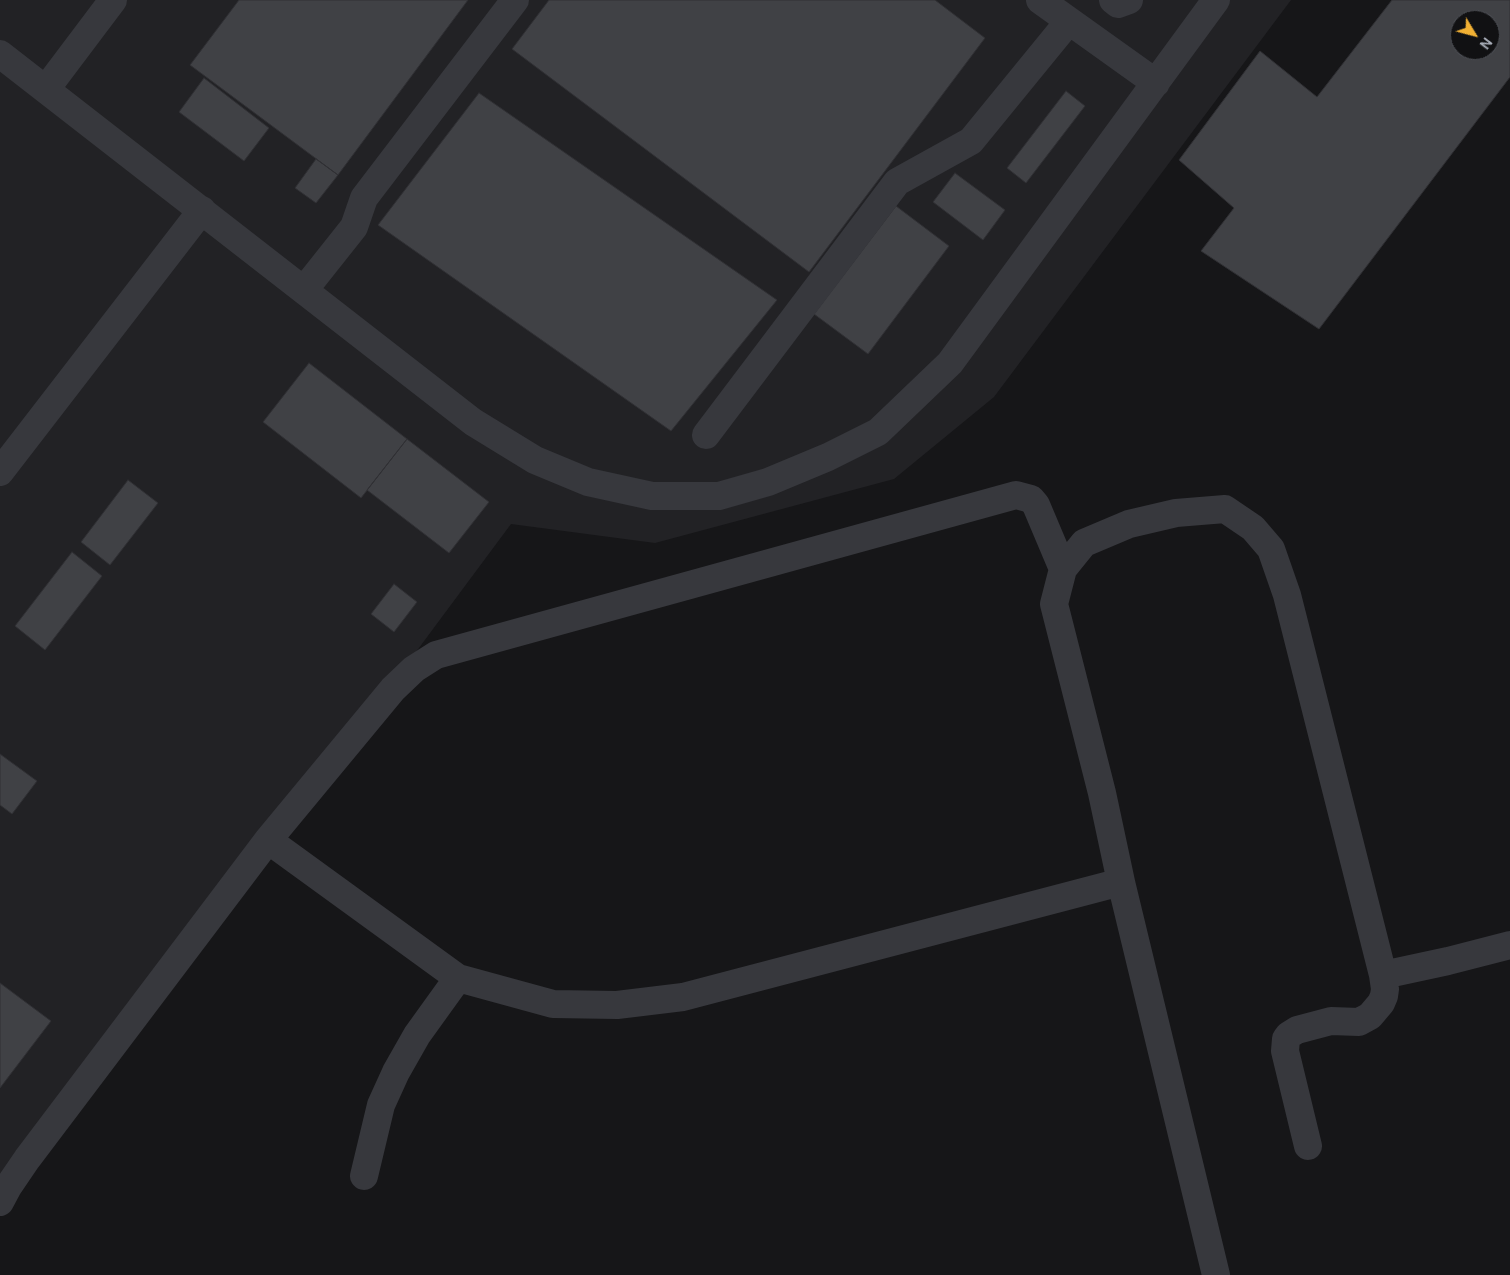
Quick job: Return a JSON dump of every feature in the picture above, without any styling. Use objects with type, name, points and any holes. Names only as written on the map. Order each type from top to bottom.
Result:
[{"type":"street","points":[[46,89],[113,0]]},
{"type":"street","points":[[304,290],[354,226],[364,198],[515,0]]},
{"type":"street","points":[[1040,0],[1156,83]]},
{"type":"street","points":[[1113,0],[1118,4],[1129,0]]},
{"type":"street","points":[[0,54],[473,422],[535,460],[588,482],[652,496],[719,496],[768,482],[828,457],[878,432],[950,363],[1216,0]]},
{"type":"street","points":[[706,435],[896,182],[971,141],[1069,21]]},
{"type":"street","points":[[0,472],[202,210]]},
{"type":"street","points":[[0,1202],[27,1159],[268,840],[393,689],[414,669],[436,655],[1016,495],[1031,499],[1036,505],[1063,570]]},
{"type":"street","points":[[1216,1275],[1121,882],[1102,793],[1054,604],[1063,570],[1084,543],[1129,524],[1176,513],[1225,509],[1253,528],[1271,549],[1287,595],[1383,974],[1385,989],[1381,1004],[1370,1016],[1359,1022],[1331,1021],[1297,1030],[1286,1039],[1285,1051],[1308,1146]]},
{"type":"street","points":[[268,840],[458,978],[553,1004],[616,1004],[682,997],[1121,882]]},
{"type":"street","points":[[1383,974],[1448,961],[1510,945]]},
{"type":"street","points":[[364,1176],[381,1105],[396,1072],[417,1034],[458,978]]},
{"type":"shaded area","points":[[0,0],[1291,0],[994,397],[894,479],[655,543],[511,524],[0,1212]]},
{"type":"building","points":[[239,0],[468,0],[338,175],[190,65]]},
{"type":"building","points":[[549,0],[935,0],[985,38],[809,272],[512,49]]},
{"type":"building","points":[[1392,0],[1510,0],[1510,77],[1319,329],[1201,251],[1234,208],[1179,160],[1260,51],[1317,97]]},
{"type":"building","points":[[204,78],[269,128],[244,161],[179,112]]},
{"type":"building","points":[[1066,91],[1085,106],[1026,183],[1007,168]]},
{"type":"building","points":[[479,93],[777,300],[671,431],[378,225]]},
{"type":"building","points":[[316,159],[338,175],[316,203],[295,188]]},
{"type":"building","points":[[955,173],[1005,210],[983,240],[933,202]]},
{"type":"building","points":[[896,206],[949,246],[868,354],[814,314]]},
{"type":"building","points":[[309,363],[407,439],[361,498],[263,422]]},
{"type":"building","points":[[407,439],[489,502],[449,553],[367,490]]},
{"type":"building","points":[[128,480],[158,503],[110,565],[81,542]]},
{"type":"building","points":[[72,552],[102,576],[45,650],[15,626]]},
{"type":"building","points":[[394,584],[417,602],[394,632],[371,614]]},
{"type":"building","points":[[0,754],[37,781],[12,814],[0,805]]},
{"type":"building","points":[[0,983],[51,1021],[0,1088]]}]
